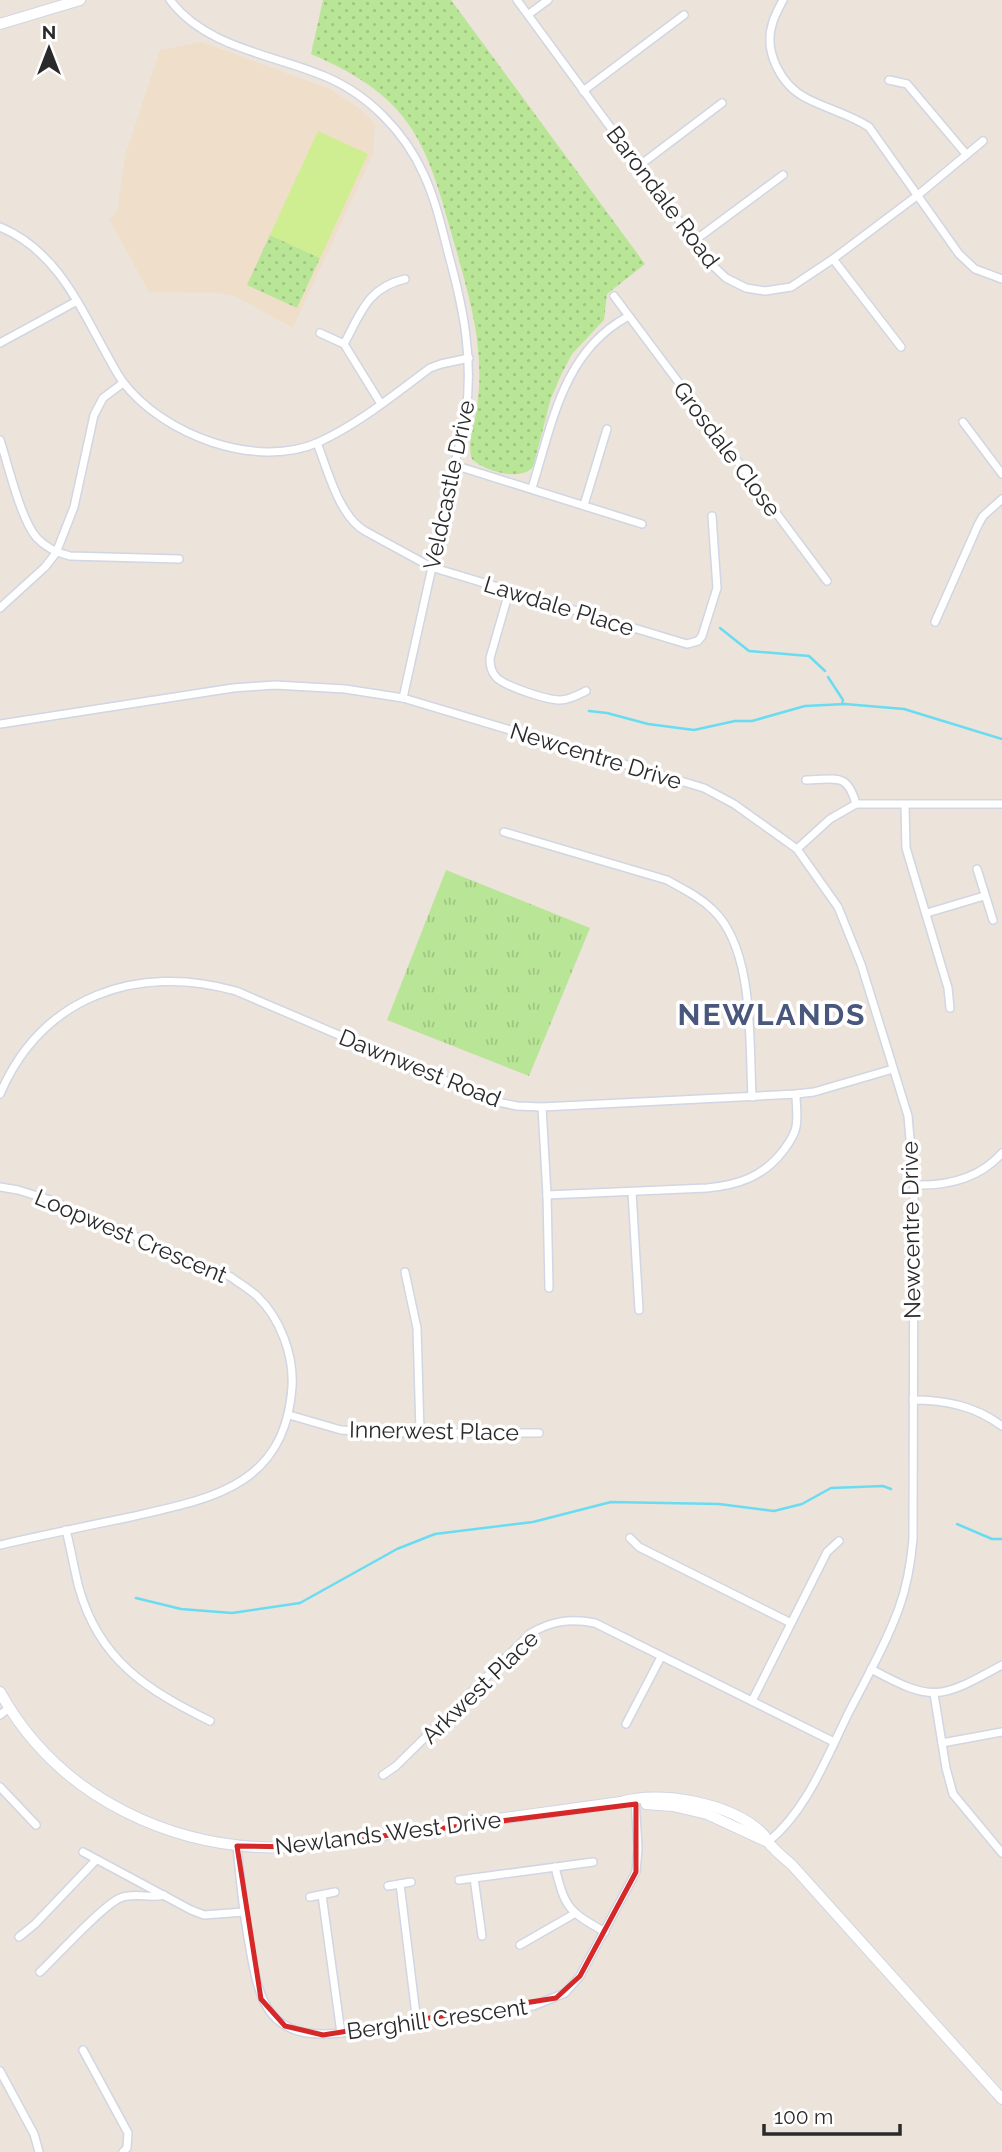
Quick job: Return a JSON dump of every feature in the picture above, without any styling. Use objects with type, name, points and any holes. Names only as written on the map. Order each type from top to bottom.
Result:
[{"type":"street","points":[[0,24],[80,0]]},
{"type":"street","name":"Veldcastle Drive","points":[[170,0],[188,21],[210,36],[326,77],[375,108],[410,149],[433,198],[467,333],[469,358],[466,414],[402,698]]},
{"type":"street","name":"Barondale Road","points":[[517,0],[710,263],[726,278],[746,288],[774,291],[791,286],[833,260],[919,195],[983,141]]},
{"type":"street","points":[[529,15],[548,0]]},
{"type":"street","points":[[783,0],[771,25],[770,42],[772,58],[783,77],[802,96],[855,118],[869,127],[959,254],[975,269],[1002,279]]},
{"type":"street","points":[[583,90],[684,15]]},
{"type":"street","points":[[889,80],[907,84],[966,153]]},
{"type":"street","points":[[640,165],[722,103]]},
{"type":"street","points":[[694,241],[783,175]]},
{"type":"street","points":[[0,227],[18,235],[39,251],[66,281],[123,383],[159,417],[198,439],[247,451],[272,451],[317,443],[355,423],[430,368],[469,358]]},
{"type":"street","points":[[833,260],[901,347]]},
{"type":"street","points":[[344,344],[370,298],[380,288],[405,279]]},
{"type":"street","name":"Grosdale Close","points":[[614,296],[627,317],[827,581]]},
{"type":"street","points":[[0,343],[77,301]]},
{"type":"street","points":[[532,488],[572,371],[591,344],[612,325],[627,317]]},
{"type":"street","points":[[320,333],[344,344],[381,404]]},
{"type":"street","points":[[0,608],[45,567],[56,552],[74,507],[94,415],[103,398],[123,383]]},
{"type":"street","points":[[963,422],[1002,474]]},
{"type":"street","points":[[584,505],[607,429]]},
{"type":"street","points":[[0,440],[27,520],[36,537],[56,552],[71,556],[179,559]]},
{"type":"street","name":"Lawdale Place","points":[[317,443],[346,514],[355,526],[431,567],[687,644],[698,641],[702,636],[716,593],[712,516]]},
{"type":"street","points":[[454,465],[642,524]]},
{"type":"street","points":[[935,622],[978,525],[983,516],[1002,499]]},
{"type":"street","points":[[509,592],[490,658],[494,675],[500,681],[548,698],[562,700],[586,691]]},
{"type":"street","name":"Newcentre Drive","points":[[0,724],[203,691],[256,686],[345,689],[402,698],[704,788],[734,804],[797,849],[838,907],[861,964],[908,1116],[914,1185],[912,1554],[899,1607],[871,1669],[805,1798],[791,1819],[768,1842]]},
{"type":"street","points":[[806,780],[848,782],[856,804]]},
{"type":"street","points":[[797,849],[830,819],[856,804],[1002,804]]},
{"type":"street","points":[[905,806],[906,848],[948,988],[950,1008]]},
{"type":"street","points":[[504,832],[667,880],[714,911],[738,952],[745,981],[752,1097]]},
{"type":"street","points":[[977,869],[993,920]]},
{"type":"street","points":[[927,913],[984,896]]},
{"type":"street","name":"Dawnwest Road","points":[[0,1094],[8,1076],[31,1043],[56,1018],[80,1002],[143,981],[174,980],[207,983],[236,991],[493,1101],[517,1106],[796,1094],[814,1092],[893,1069]]},
{"type":"street","points":[[547,1195],[730,1186],[750,1180],[772,1164],[792,1138],[797,1126],[796,1094]]},
{"type":"street","points":[[542,1107],[549,1288]]},
{"type":"street","points":[[914,1185],[953,1183],[971,1176],[995,1161],[1002,1153]]},
{"type":"street","name":"Loopwest Crescent","points":[[0,1187],[34,1194],[231,1277],[257,1296],[273,1316],[289,1357],[292,1384],[289,1415],[281,1435],[267,1457],[235,1486],[205,1500],[0,1545]]},
{"type":"street","points":[[632,1192],[639,1310]]},
{"type":"street","points":[[405,1272],[418,1328],[420,1432]]},
{"type":"street","points":[[913,1399],[940,1400],[964,1406],[1002,1426]]},
{"type":"street","name":"Innerwest Place","points":[[289,1415],[341,1430],[389,1433],[539,1433]]},
{"type":"street","points":[[66,1530],[79,1589],[90,1620],[114,1657],[143,1684],[171,1702],[210,1721]]},
{"type":"street","points":[[631,1538],[647,1551],[791,1623]]},
{"type":"street","points":[[752,1701],[827,1552],[839,1541]]},
{"type":"street","name":"Arkwest Place","points":[[383,1775],[396,1766],[531,1633],[544,1626],[568,1620],[595,1623],[834,1742]]},
{"type":"street","points":[[626,1724],[661,1657]]},
{"type":"street","points":[[871,1669],[913,1690],[934,1694],[955,1689],[1002,1665]]},
{"type":"street","name":"Newlands West Drive","points":[[0,1692],[9,1708],[52,1759],[79,1783],[111,1804],[162,1828],[212,1843],[295,1847],[636,1801],[690,1809],[716,1817],[768,1842],[792,1865],[1002,2099]]},
{"type":"street","points":[[934,1694],[953,1794],[1002,1853]]},
{"type":"street","points":[[0,1715],[9,1708]]},
{"type":"street","points":[[942,1743],[1002,1732]]},
{"type":"street","points":[[0,1787],[36,1825]]},
{"type":"street","name":"Berghill Crescent","points":[[237,1846],[244,1912],[255,1980],[261,1999],[269,2011],[296,2031],[314,2035],[341,2034],[533,2006],[565,1993],[580,1976],[636,1872],[636,1801]]},
{"type":"street","points":[[83,1852],[204,1915],[244,1912]]},
{"type":"street","points":[[19,1937],[35,1924],[96,1860]]},
{"type":"street","points":[[460,1880],[593,1862]]},
{"type":"street","points":[[555,1867],[565,1903],[574,1914],[605,1932]]},
{"type":"street","points":[[474,1878],[482,1936]]},
{"type":"street","points":[[388,1886],[411,1882]]},
{"type":"street","points":[[400,1884],[418,2023]]},
{"type":"street","points":[[310,1896],[335,1892]]},
{"type":"street","points":[[40,1972],[112,1903],[129,1896],[164,1895]]},
{"type":"street","points":[[322,1895],[341,2034]]},
{"type":"street","points":[[520,1945],[574,1914]]},
{"type":"street","points":[[83,2050],[128,2133],[127,2148],[123,2152]]},
{"type":"street","points":[[0,2071],[34,2134],[39,2152]]},
{"type":"highlighted area","points":[[636,1804],[636,1872],[580,1976],[556,1998],[323,2035],[285,2026],[261,1999],[237,1846],[295,1847]]},
{"type":"shaded area","points":[[201,42],[330,89],[360,109],[375,124],[373,154],[293,328],[235,296],[219,293],[149,292],[109,219],[117,212],[125,156],[160,50]]},
{"type":"green space","points":[[323,0],[451,0],[645,264],[607,294],[604,320],[572,354],[551,398],[533,467],[520,474],[493,471],[472,459],[471,441],[479,382],[478,349],[464,277],[436,181],[412,130],[396,108],[374,89],[346,71],[311,54]]},
{"type":"green space","points":[[318,131],[368,154],[320,258],[270,235]]},
{"type":"green space","points":[[270,235],[320,258],[297,308],[247,285]]},
{"type":"green space","points":[[446,870],[590,928],[529,1076],[387,1020]]},
{"type":"waterway","points":[[720,628],[749,651],[809,656],[825,671]]},
{"type":"waterway","points":[[828,677],[843,700],[842,704]]},
{"type":"waterway","points":[[589,711],[648,724],[694,730],[735,721],[752,721],[805,706],[845,704],[904,709],[1002,739]]},
{"type":"waterway","points":[[136,1598],[181,1609],[232,1613],[300,1603],[397,1549],[435,1534],[533,1522],[611,1502],[719,1504],[774,1511],[802,1504],[831,1488],[883,1486],[891,1489]]},
{"type":"waterway","points":[[957,1524],[992,1539],[1002,1539]]},
{"type":"district","name":"NEWLANDS","points":[[772,1015]]}]
